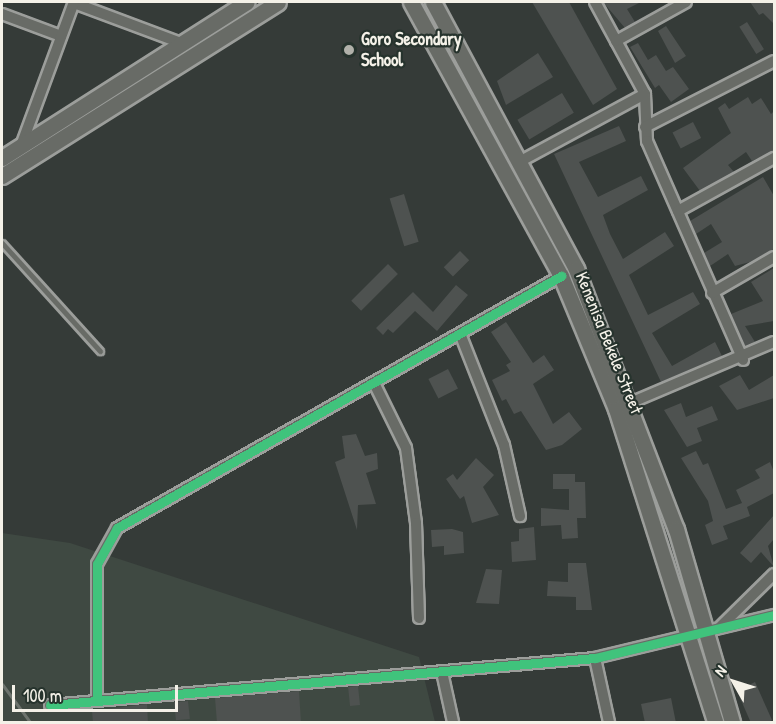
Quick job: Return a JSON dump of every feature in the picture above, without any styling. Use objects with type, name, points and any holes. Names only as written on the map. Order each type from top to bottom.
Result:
[{"type":"main road","points":[[2,158],[247,2]]},
{"type":"main road","points":[[2,176],[278,2]]},
{"type":"main road","name":"Kenenisa Bekele Street","points":[[411,2],[561,276],[616,409],[690,636],[715,723]]},
{"type":"main road","name":"Kenenisa Bekele Street","points":[[433,2],[576,269],[630,402],[713,627],[732,723]]},
{"type":"street","points":[[21,146],[74,2],[181,43]]},
{"type":"street","points":[[595,2],[645,94],[645,127],[712,293],[743,360]]},
{"type":"street","points":[[616,41],[686,2]]},
{"type":"street","points":[[2,14],[61,36]]},
{"type":"street","points":[[645,127],[774,61]]},
{"type":"street","points":[[519,162],[645,94]]},
{"type":"street","points":[[678,211],[774,158]]},
{"type":"street","points":[[712,293],[774,257]]},
{"type":"street","points":[[97,701],[97,564],[117,528],[375,385],[561,276]]},
{"type":"street","points":[[461,336],[504,445],[519,516]]},
{"type":"street","points":[[616,409],[743,360],[774,342]]},
{"type":"street","points":[[375,385],[406,448],[416,523],[418,618]]},
{"type":"street","points":[[713,627],[774,574]]},
{"type":"street","points":[[50,705],[594,658],[690,636],[713,627],[774,615]]},
{"type":"street","points":[[594,658],[609,723]]},
{"type":"street","points":[[442,672],[453,723]]},
{"type":"lane","points":[[2,243],[100,351]]},
{"type":"shaded area","points":[[2,533],[70,543],[419,657],[435,722],[2,722]]},
{"type":"building","points":[[532,2],[569,2],[617,89],[593,105]]},
{"type":"building","points":[[603,2],[641,2],[627,9],[635,22],[625,28]]},
{"type":"building","points":[[750,2],[774,2],[774,24],[763,13],[759,15]]},
{"type":"building","points":[[747,22],[764,49],[756,54],[739,27]]},
{"type":"building","points":[[666,26],[686,56],[675,63],[658,31]]},
{"type":"building","points":[[638,43],[648,60],[656,55],[666,71],[673,67],[689,89],[671,102],[659,85],[655,88],[630,47]]},
{"type":"building","points":[[538,53],[553,77],[506,105],[497,81]]},
{"type":"building","points":[[562,93],[574,113],[529,139],[517,120]]},
{"type":"building","points":[[748,97],[752,104],[761,98],[771,114],[774,111],[774,151],[752,161],[746,152],[728,165],[734,172],[700,191],[683,168],[731,133],[718,108],[725,103],[729,109]]},
{"type":"building","points":[[693,122],[701,138],[681,148],[673,132]]},
{"type":"building","points":[[619,126],[626,141],[579,162],[598,197],[641,176],[648,190],[603,215],[610,234],[623,259],[665,232],[674,246],[629,275],[648,315],[693,292],[700,304],[652,333],[672,366],[715,342],[722,356],[661,382],[554,154]]},
{"type":"building","points":[[763,177],[774,196],[774,249],[750,262],[735,266],[728,254],[710,266],[704,253],[722,242],[711,224],[696,234],[690,221]]},
{"type":"building","points":[[404,194],[419,242],[404,246],[390,198]]},
{"type":"building","points":[[460,251],[469,260],[453,276],[444,267]]},
{"type":"building","points":[[388,264],[398,274],[361,311],[351,301]]},
{"type":"building","points":[[774,268],[774,321],[745,326],[755,342],[745,346],[731,314],[763,301],[751,282]]},
{"type":"building","points":[[456,285],[468,295],[437,331],[415,311],[393,333],[388,329],[383,335],[376,328],[413,292],[433,312]]},
{"type":"building","points":[[506,322],[533,363],[544,355],[554,370],[533,384],[553,424],[569,412],[582,429],[562,445],[546,450],[521,411],[514,414],[506,399],[502,401],[492,380],[510,371],[506,365],[511,362],[491,332]]},
{"type":"building","points":[[448,369],[458,389],[438,399],[428,379]]},
{"type":"building","points":[[740,375],[749,390],[774,375],[774,398],[737,410],[719,386]]},
{"type":"building","points":[[681,403],[686,417],[712,406],[718,420],[697,428],[702,441],[687,447],[664,410]]},
{"type":"building","points":[[356,434],[365,456],[377,453],[378,469],[366,473],[376,504],[358,505],[357,530],[335,462],[345,458],[342,436]]},
{"type":"building","points":[[696,451],[703,465],[708,463],[726,509],[742,503],[736,490],[760,478],[755,470],[770,462],[774,472],[774,493],[747,507],[750,516],[723,526],[728,539],[712,545],[705,525],[713,521],[708,501],[681,458]]},
{"type":"building","points":[[476,458],[494,475],[483,487],[499,515],[472,523],[464,496],[460,499],[446,479],[453,474],[457,480]]},
{"type":"building","points":[[553,474],[575,474],[575,482],[585,482],[586,518],[577,518],[578,538],[562,539],[561,525],[541,526],[541,508],[569,510],[569,489],[553,489]]},
{"type":"building","points":[[774,515],[774,539],[768,546],[774,567],[761,552],[751,563],[740,553]]},
{"type":"building","points":[[534,527],[536,560],[512,562],[511,542],[519,541],[519,529]]},
{"type":"building","points":[[452,529],[463,532],[464,553],[444,555],[444,546],[432,547],[431,530]]},
{"type":"building","points":[[568,563],[586,563],[592,610],[576,610],[576,597],[547,596],[548,581],[568,582]]},
{"type":"building","points":[[486,569],[502,570],[499,604],[476,603]]},
{"type":"building","points":[[755,682],[772,720],[766,723],[751,723],[737,691]]},
{"type":"building","points":[[358,686],[360,705],[350,706],[348,687]]},
{"type":"building","points":[[299,691],[301,723],[217,723],[215,698]]},
{"type":"building","points":[[671,698],[676,723],[645,723],[641,704]]},
{"type":"building","points":[[188,701],[190,719],[176,720],[174,702]]},
{"type":"building","points":[[147,704],[148,723],[93,723],[92,711]]},
{"type":"waterway","points":[[2,684],[30,722]]},
{"type":"cycle path","points":[[97,701],[97,564],[117,528],[561,276]]},
{"type":"cycle path","points":[[50,705],[595,658],[774,615]]},
{"type":"place","name":"Goro Secondary School","points":[[349,50]]}]
